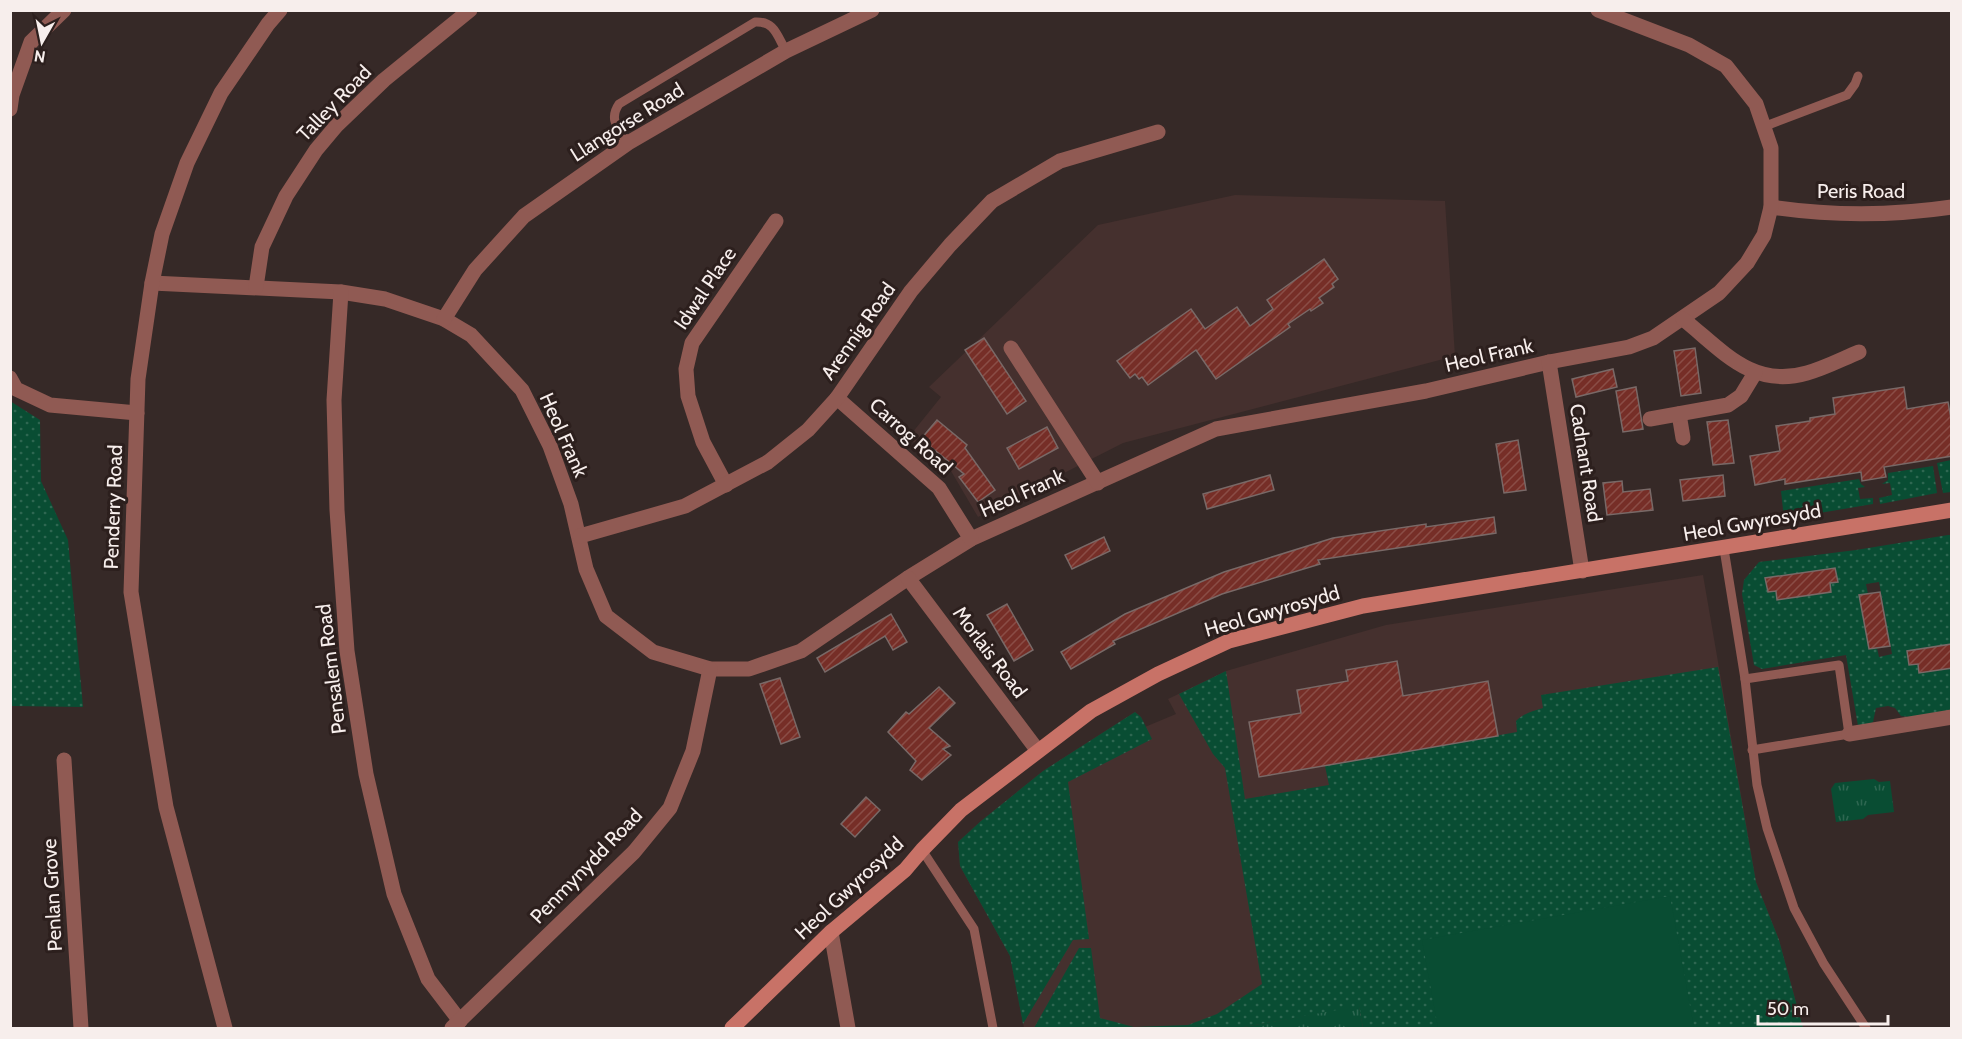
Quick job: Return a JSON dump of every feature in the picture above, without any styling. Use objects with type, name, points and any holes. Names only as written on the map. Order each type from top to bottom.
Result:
[{"type":"street","points":[[10,109],[12,95],[31,42],[64,10]]},
{"type":"street","name":"Penderry Road","points":[[225,1029],[166,807],[131,592],[138,380],[152,283],[162,234],[187,163],[221,93],[280,10]]},
{"type":"street","name":"Talley Road","points":[[256,287],[262,247],[286,196],[316,150],[337,125],[384,80],[470,10]]},
{"type":"street","name":"Llangorse Road","points":[[444,319],[475,270],[524,216],[628,143],[786,51],[872,10]]},
{"type":"street","name":"Heol Frank","points":[[152,283],[340,292],[385,299],[444,319],[471,335],[522,390],[550,446],[572,504],[586,569],[606,615],[653,652],[710,669],[749,669],[801,651],[908,578],[971,539],[1216,429],[1425,391],[1549,362],[1629,347],[1653,338],[1719,293],[1747,263],[1764,235],[1771,207],[1771,148],[1756,104],[1726,66],[1689,45],[1598,10]]},
{"type":"street","name":"Arennig Road","points":[[580,536],[685,506],[768,462],[808,430],[837,398],[912,291],[950,245],[992,201],[1060,161],[1158,132]]},
{"type":"street","name":"Peris Road","points":[[1771,207],[1812,213],[1862,214],[1952,207]]},
{"type":"street","name":"Idwal Place","points":[[726,485],[703,442],[688,396],[686,369],[692,343],[776,221]]},
{"type":"street","name":"Pensalem Road","points":[[340,292],[334,400],[337,510],[347,651],[366,774],[394,894],[428,979],[456,1025]]},
{"type":"street","points":[[1683,319],[1740,365],[1755,373],[1787,378],[1808,373],[1858,352]]},
{"type":"street","points":[[1011,348],[1098,483]]},
{"type":"street","name":"Cadnant Road","points":[[1549,362],[1582,571]]},
{"type":"street","points":[[1650,419],[1728,405],[1741,396],[1755,373]]},
{"type":"street","points":[[10,378],[16,389],[50,405],[137,413]]},
{"type":"street","name":"Carrog Road","points":[[837,398],[939,488],[971,539]]},
{"type":"street","points":[[1679,414],[1683,438]]},
{"type":"street","name":"Heol Gwyrosydd","points":[[732,1029],[831,932],[905,870],[961,810],[1091,711],[1158,674],[1229,641],[1363,606],[1724,549],[1952,510]]},
{"type":"street","name":"Morlais Road","points":[[908,578],[1038,751]]},
{"type":"street","name":"Penmynydd Road","points":[[456,1025],[634,852],[670,808],[693,751],[710,669]]},
{"type":"street","points":[[1849,735],[1952,717]]},
{"type":"street","name":"Penlan Grove","points":[[64,760],[81,1029]]},
{"type":"street","points":[[831,932],[848,1029]]},
{"type":"lane","points":[[628,143],[614,122],[614,111],[619,104],[755,21],[765,21],[771,25],[786,51]]},
{"type":"lane","points":[[1763,127],[1847,94],[1855,84],[1857,76]]},
{"type":"lane","points":[[1724,549],[1745,679],[1757,784],[1767,828],[1794,908],[1824,964],[1866,1029]]},
{"type":"lane","points":[[1745,679],[1839,665],[1849,735],[1752,750]]},
{"type":"lane","points":[[922,850],[974,929],[993,1029]]},
{"type":"shaded area","points":[[1235,195],[1445,201],[1455,356],[1123,443],[978,517],[951,471],[908,438],[941,397],[929,387],[1098,225]]},
{"type":"shaded area","points":[[1703,575],[1756,882],[1779,940],[1803,1028],[1024,1028],[1010,956],[960,866],[958,842],[1043,771],[1135,712],[1141,717],[1145,727],[1176,714],[1168,699],[1226,671],[1386,625]]},
{"type":"green space","points":[[10,401],[40,420],[41,481],[68,540],[83,707],[11,706]]},
{"type":"green space","points":[[1951,460],[1951,492],[1943,493],[1937,463]]},
{"type":"green space","points":[[1933,466],[1937,493],[1880,504],[1879,498],[1892,495],[1890,483],[1882,484],[1888,480],[1888,473]]},
{"type":"green space","points":[[1859,479],[1865,487],[1858,488],[1860,499],[1873,498],[1873,504],[1784,519],[1781,491]]},
{"type":"green space","points":[[1951,535],[1951,644],[1907,651],[1909,665],[1918,664],[1919,673],[1951,668],[1951,710],[1910,717],[1901,716],[1895,708],[1888,706],[1876,708],[1873,722],[1866,726],[1858,726],[1846,655],[1762,669],[1754,665],[1742,594],[1744,580],[1759,562]],"holes":[[[1835,568],[1838,582],[1830,583],[1830,592],[1778,600],[1776,591],[1768,592],[1766,578]],[[1879,582],[1892,654],[1879,657],[1877,648],[1869,649],[1859,596],[1868,594],[1866,584]]]},
{"type":"green space","points":[[1718,667],[1756,882],[1779,940],[1803,1028],[1363,1028],[1359,1007],[1238,1028],[1034,1028],[1079,948],[1091,948],[1100,1018],[1134,1027],[1188,1025],[1217,1014],[1262,984],[1225,768],[1213,754],[1179,694],[1226,671],[1245,799],[1329,785],[1325,766],[1517,732],[1516,721],[1525,714],[1543,708],[1541,695]]},
{"type":"green space","points":[[1135,712],[1141,717],[1152,739],[1068,782],[1089,939],[1073,940],[1023,1024],[1010,956],[960,866],[958,842],[1043,771]]},
{"type":"green space","points":[[1874,779],[1879,782],[1890,781],[1894,812],[1836,822],[1831,789],[1835,783]]},
{"type":"green space","points":[[1670,896],[1694,1028],[1438,1028],[1422,940]]},
{"type":"green space","points":[[1359,1006],[1363,1028],[1238,1028]]},
{"type":"building","points":[[1324,259],[1338,279],[1332,284],[1334,287],[1319,298],[1323,303],[1288,324],[1290,327],[1216,379],[1196,350],[1148,385],[1142,377],[1139,379],[1135,374],[1130,378],[1117,361],[1191,309],[1205,329],[1237,307],[1250,326],[1273,309],[1267,300]]},
{"type":"building","points":[[984,338],[1026,401],[1007,414],[965,350]]},
{"type":"building","points":[[1695,348],[1701,393],[1681,396],[1674,351]]},
{"type":"building","points":[[1613,369],[1617,387],[1576,397],[1572,379]]},
{"type":"building","points":[[1636,387],[1643,429],[1623,432],[1616,391]]},
{"type":"building","points":[[1904,387],[1907,409],[1948,402],[1952,424],[1952,456],[1884,467],[1886,477],[1862,481],[1861,472],[1785,484],[1785,479],[1755,485],[1750,456],[1780,451],[1776,426],[1810,421],[1810,418],[1835,414],[1833,398]]},
{"type":"building","points":[[937,420],[967,445],[965,448],[995,490],[978,502],[959,477],[964,474],[921,439]]},
{"type":"building","points":[[1728,420],[1734,463],[1713,465],[1707,422]]},
{"type":"building","points":[[1047,427],[1058,448],[1019,469],[1007,448]]},
{"type":"building","points":[[1518,440],[1526,490],[1504,493],[1496,444]]},
{"type":"building","points":[[1270,475],[1274,490],[1207,509],[1203,494]]},
{"type":"building","points":[[1723,475],[1725,496],[1683,501],[1680,480]]},
{"type":"building","points":[[1622,481],[1623,492],[1650,489],[1653,510],[1607,515],[1603,483]]},
{"type":"building","points":[[1494,517],[1496,533],[1318,560],[1320,564],[1222,594],[1113,641],[1115,644],[1071,669],[1061,652],[1125,614],[1224,572],[1333,538],[1426,524],[1426,527]]},
{"type":"building","points":[[1104,537],[1110,551],[1072,569],[1065,555]]},
{"type":"building","points":[[1835,568],[1838,582],[1830,583],[1831,592],[1777,600],[1776,591],[1768,592],[1765,578]]},
{"type":"building","points":[[1880,592],[1890,646],[1869,649],[1859,595]]},
{"type":"building","points":[[1007,604],[1033,650],[1014,661],[987,615]]},
{"type":"building","points":[[891,614],[907,642],[893,650],[885,636],[825,672],[817,658]]},
{"type":"building","points":[[1952,644],[1952,668],[1919,673],[1918,664],[1909,665],[1907,651]]},
{"type":"building","points":[[1397,661],[1403,696],[1488,681],[1498,736],[1259,777],[1249,722],[1301,713],[1297,690],[1348,681],[1346,670]]},
{"type":"building","points":[[780,678],[800,737],[781,744],[760,684]]},
{"type":"building","points":[[939,687],[955,703],[929,728],[950,746],[943,749],[951,755],[922,780],[910,770],[916,761],[888,732],[906,712],[909,714]]},
{"type":"building","points":[[866,797],[880,810],[855,837],[841,824]]}]
